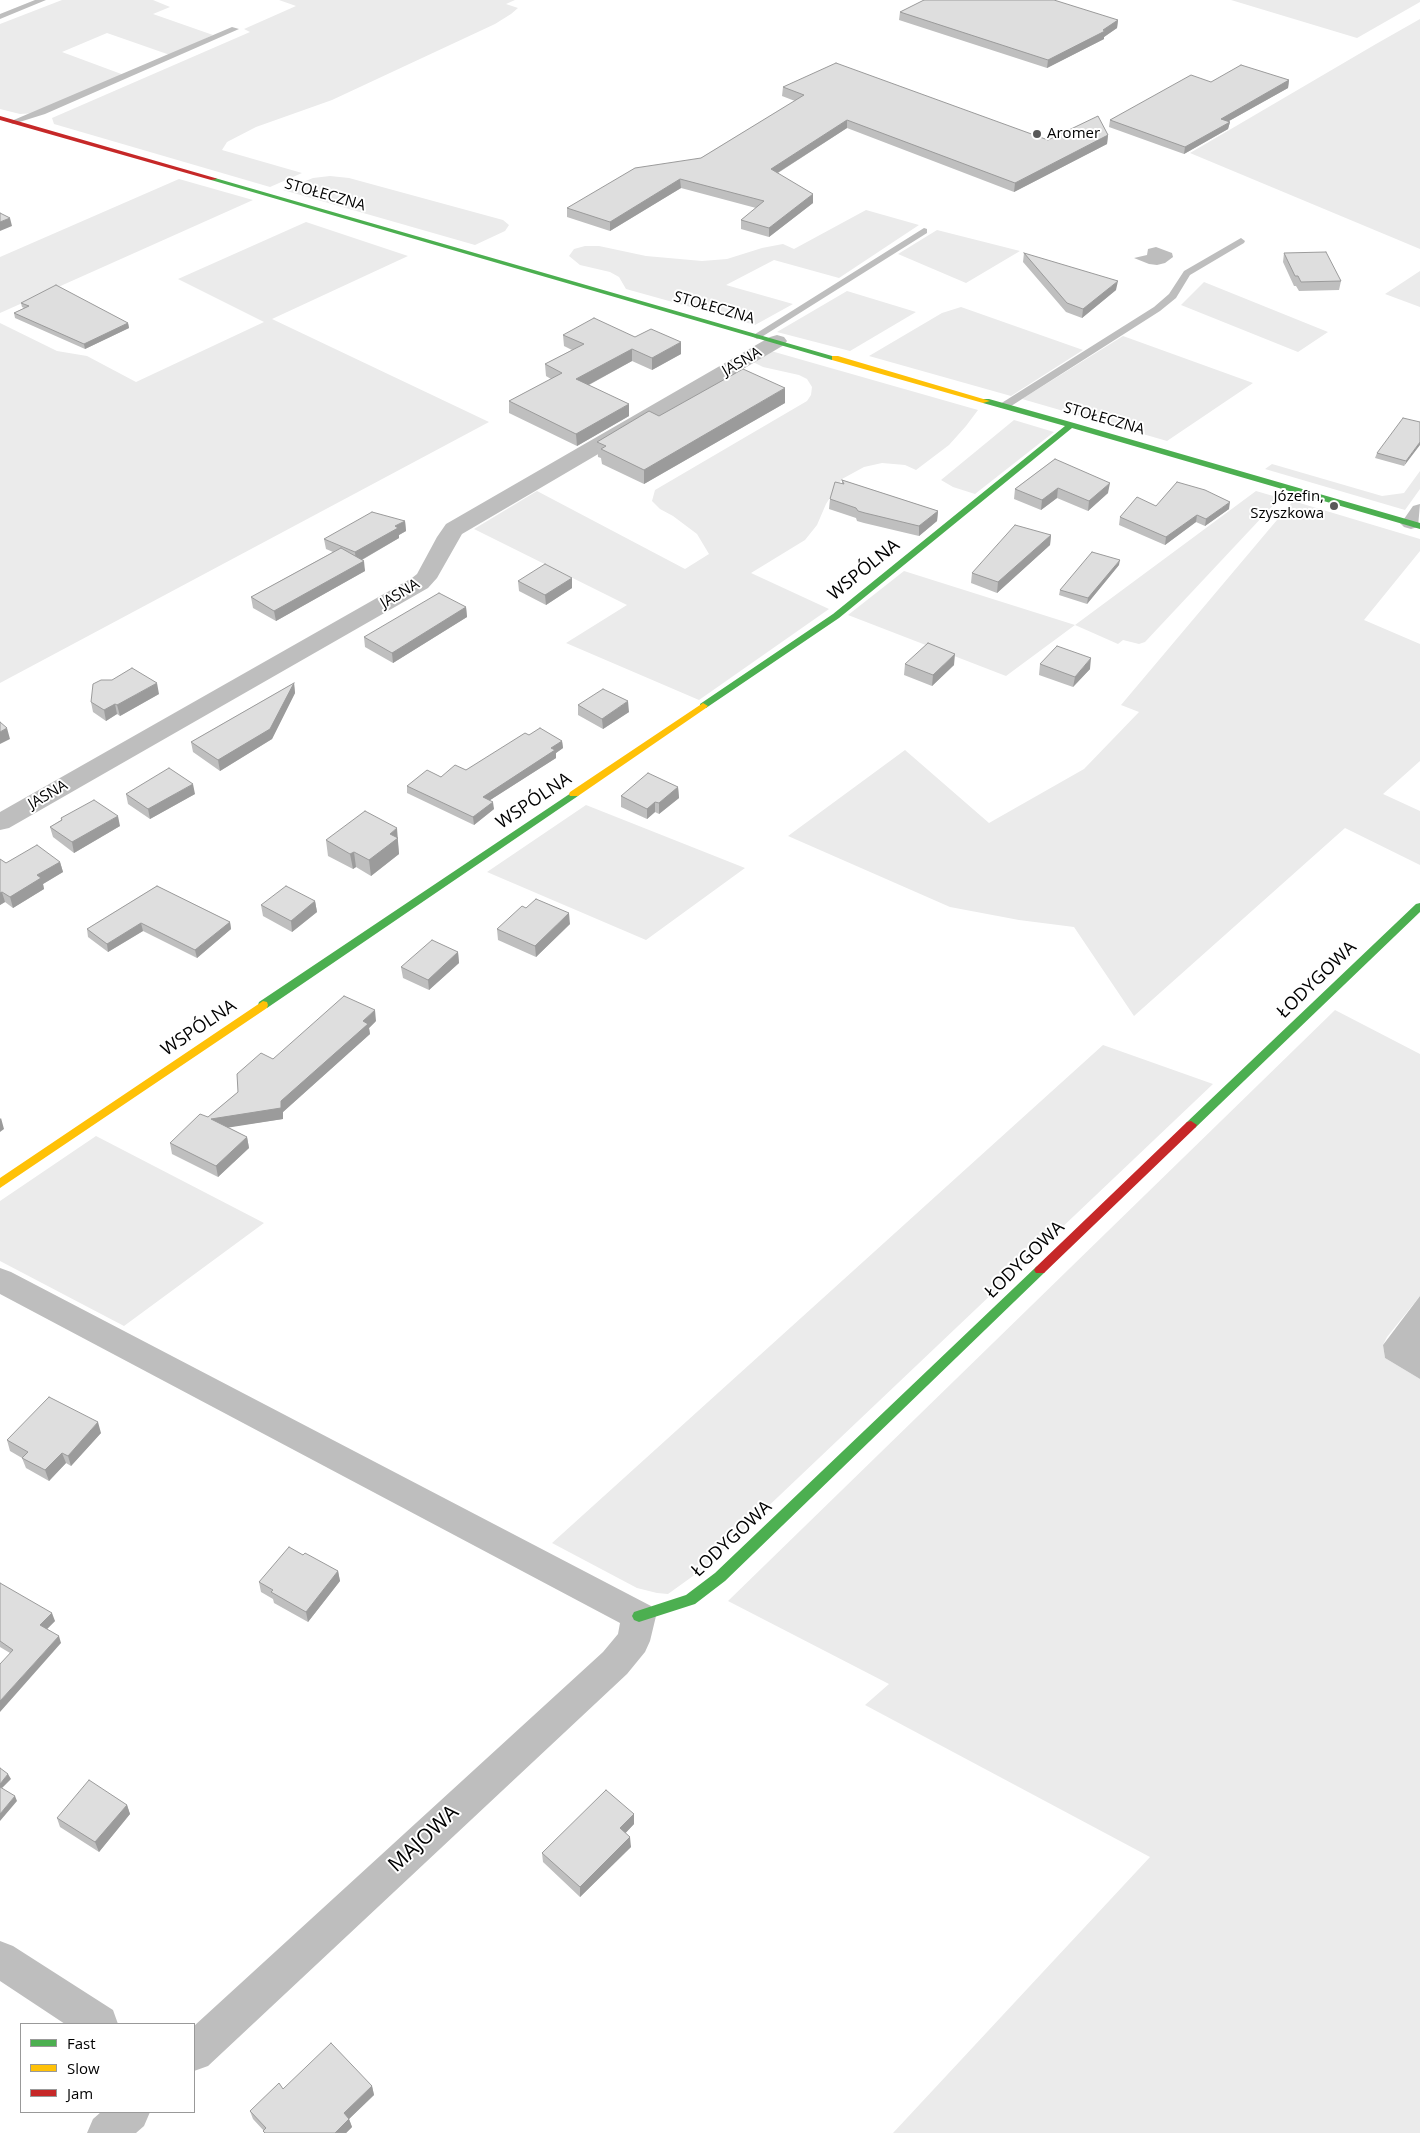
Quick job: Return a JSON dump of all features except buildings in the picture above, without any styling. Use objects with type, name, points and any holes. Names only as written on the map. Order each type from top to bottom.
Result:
[{"type":"street","name":"STOŁECZNA","points":[[0,118],[767,339],[1417,520]]},
{"type":"street","name":"JASNA","points":[[0,822],[420,583],[426,578],[454,529],[767,339]]},
{"type":"street","name":"WSPÓLNA","points":[[0,1184],[836,616],[1071,424]]},
{"type":"street","name":"ŁODYGOWA","points":[[639,1616],[690,1600],[720,1577],[1420,906]]},
{"type":"street","points":[[0,1280],[639,1616]]},
{"type":"street","name":"MAJOWA","points":[[195,2051],[615,1662],[633,1641],[639,1616]]},
{"type":"street","points":[[0,1959],[97,2023]]},
{"type":"street","points":[[107,2133],[129,2113]]},
{"type":"lane","points":[[0,17],[42,0]]},
{"type":"lane","points":[[14,122],[42,112],[235,29]]},
{"type":"lane","points":[[767,339],[924,231]]},
{"type":"lane","points":[[1004,406],[1157,309],[1180,287],[1188,273],[1241,241]]},
{"type":"shaded area","points":[[62,0],[153,0],[170,7],[153,14],[213,35],[170,55],[107,33],[62,52],[124,75],[37,113],[20,114],[0,109],[0,24]]},
{"type":"shaded area","points":[[279,0],[515,0],[506,4],[518,8],[495,24],[332,100],[256,127],[227,142],[222,150],[302,173],[270,187],[54,124],[52,118],[250,32],[244,29],[296,6]]},
{"type":"shaded area","points":[[1231,0],[1420,0],[1420,2],[1357,38]]},
{"type":"shaded area","points":[[1420,19],[1420,249],[1190,153],[1376,44]]},
{"type":"shaded area","points":[[330,176],[349,178],[503,220],[509,225],[505,231],[475,245],[283,190],[313,178]]},
{"type":"shaded area","points":[[179,179],[253,200],[0,313],[0,257]]},
{"type":"shaded area","points":[[866,210],[919,225],[839,278],[774,260],[726,285],[793,304],[755,325],[626,289],[619,277],[610,272],[580,265],[569,256],[574,249],[585,246],[599,246],[646,256],[702,261],[727,259],[762,248],[783,244],[794,249]]},
{"type":"shaded area","points":[[306,222],[408,256],[272,319],[489,422],[0,683],[0,323],[57,351],[87,356],[136,382],[264,322],[178,279]]},
{"type":"shaded area","points":[[937,230],[1020,251],[966,283],[898,254]]},
{"type":"shaded area","points":[[1156,247],[1172,253],[1173,257],[1165,263],[1157,265],[1134,258],[1147,255],[1148,249]]},
{"type":"shaded area","points":[[1420,271],[1420,307],[1385,294]]},
{"type":"shaded area","points":[[1204,282],[1328,332],[1298,352],[1181,305]]},
{"type":"shaded area","points":[[847,291],[916,312],[850,351],[777,332]]},
{"type":"shaded area","points":[[961,307],[1083,350],[1011,396],[869,356],[942,313]]},
{"type":"shaded area","points":[[1123,336],[1253,383],[1167,441],[1022,399]]},
{"type":"shaded area","points":[[771,351],[978,410],[949,445],[916,470],[905,465],[882,463],[864,467],[842,479],[826,504],[817,525],[805,540],[751,573],[829,609],[699,700],[566,643],[627,605],[474,529],[537,491],[685,569],[709,554],[697,534],[660,509],[652,501],[655,490],[807,401],[811,395],[812,387],[807,379],[799,375],[763,367],[753,362]]},
{"type":"shaded area","points":[[1014,420],[1054,432],[975,494],[953,487],[941,480]]},
{"type":"shaded area","points":[[1272,464],[1382,496],[1404,493],[1420,471],[1420,489],[1405,510],[1265,469]]},
{"type":"shaded area","points":[[1256,491],[1280,498],[1145,642],[1139,644],[1123,640],[1118,644],[1075,625]]},
{"type":"shaded area","points":[[1293,501],[1420,539],[1420,551],[1364,620],[1420,644],[1420,761],[1383,794],[1420,811],[1420,865],[1345,828],[1134,1016],[1074,927],[1019,920],[950,907],[788,836],[905,750],[989,823],[1084,769],[1139,712],[1121,705]]},
{"type":"shaded area","points":[[904,571],[1075,625],[1006,676],[848,615]]},
{"type":"shaded area","points":[[586,805],[745,868],[646,940],[487,872]]},
{"type":"shaded area","points":[[1335,1010],[1420,1054],[1420,1296],[1387,1337],[1383,1345],[1385,1358],[1420,1379],[1420,2133],[893,2133],[1150,1857],[865,1705],[889,1684],[728,1601]]},
{"type":"shaded area","points":[[1103,1045],[1213,1084],[700,1571],[668,1594],[657,1593],[637,1588],[552,1543]]},
{"type":"shaded area","points":[[96,1136],[264,1223],[124,1326],[0,1261],[0,1201]]},
{"type":"shaded area","points":[[1420,1296],[1420,1379],[1385,1358],[1383,1345]]},
{"type":"traffic: fast","points":[[213,179],[835,358]]},
{"type":"traffic: fast","points":[[986,401],[1420,526]]},
{"type":"traffic: fast","points":[[703,706],[836,616],[1071,425]]},
{"type":"traffic: fast","points":[[263,1005],[574,794]]},
{"type":"traffic: fast","points":[[1191,1125],[1420,906]]},
{"type":"traffic: fast","points":[[639,1616],[690,1600],[720,1577],[1040,1270]]},
{"type":"traffic: slow","points":[[835,358],[986,401]]},
{"type":"traffic: slow","points":[[574,794],[703,706]]},
{"type":"traffic: slow","points":[[0,1184],[263,1005]]},
{"type":"traffic: jam","points":[[0,118],[213,179]]},
{"type":"traffic: jam","points":[[1040,1270],[1191,1125]]},
{"type":"place","name":"Aromer","points":[[1037,134]]},
{"type":"place","name":"Józefin, Szyszkowa","points":[[1334,506]]}]
